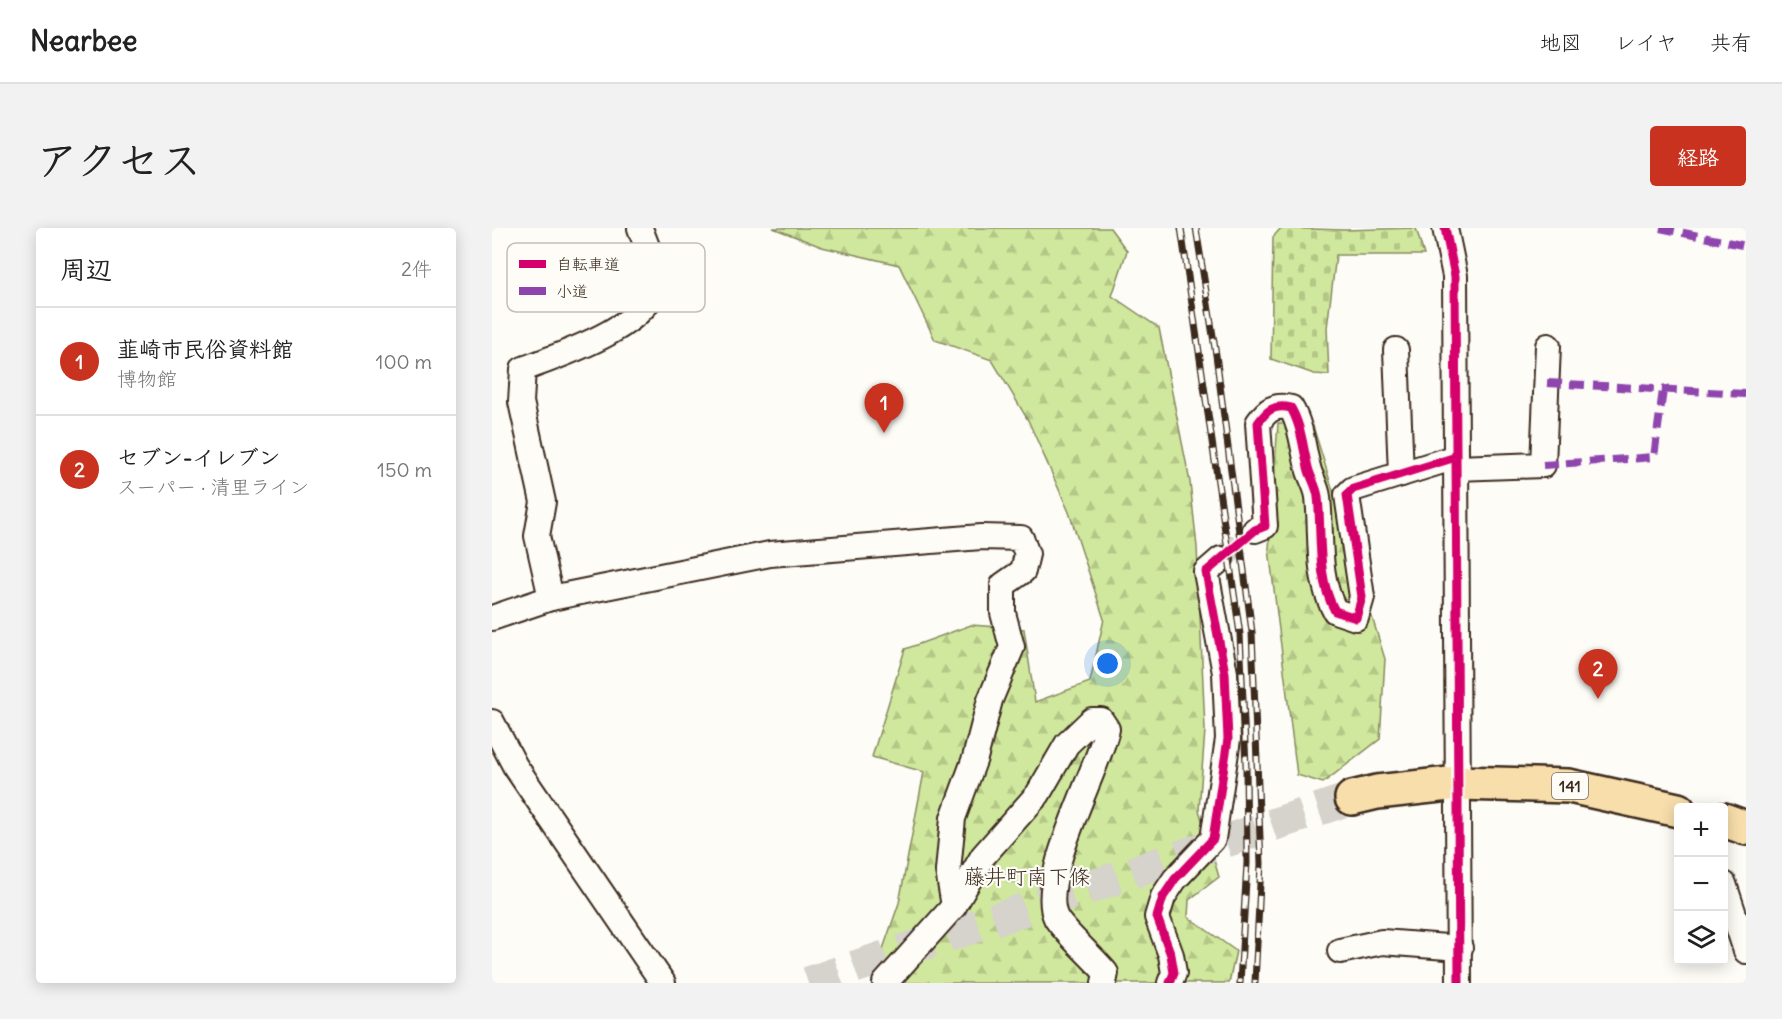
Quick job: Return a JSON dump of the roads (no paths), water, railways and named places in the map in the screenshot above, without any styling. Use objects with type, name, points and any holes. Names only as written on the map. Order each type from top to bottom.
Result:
[{"type":"highway","name":"141","points":[[1352,798],[1377,792],[1458,783],[1569,786],[1674,809]]},
{"type":"highway","points":[[1728,821],[1746,828]]},
{"type":"street","points":[[640,228],[645,243]]},
{"type":"street","points":[[1445,228],[1455,276],[1459,983]]},
{"type":"street","points":[[551,598],[537,536],[543,502],[520,402],[523,369],[590,344],[639,312]]},
{"type":"street","points":[[1255,530],[1265,526],[1258,423],[1267,410],[1281,405],[1291,408],[1297,418],[1309,472],[1318,494],[1322,574],[1329,600],[1335,612],[1356,618],[1362,597],[1347,495],[1353,489],[1401,474],[1456,463],[1543,465],[1548,346]]},
{"type":"street","points":[[1396,350],[1401,474]]},
{"type":"street","points":[[492,618],[551,598],[770,554],[981,537],[1021,538],[1026,554],[1023,572],[1003,585],[1003,613],[1012,647],[990,700],[975,758],[953,818],[948,872],[954,906]]},
{"type":"street","points":[[1170,983],[1174,974],[1171,955],[1157,917],[1162,897],[1213,839],[1228,739],[1225,673],[1206,572],[1221,559]]},
{"type":"street","points":[[885,983],[954,906],[983,856],[1038,794],[1067,744],[1092,720],[1101,720],[1107,729],[1077,808],[1057,873],[1052,904],[1057,919],[1106,973],[1104,983]]},
{"type":"street","points":[[492,722],[515,766],[663,983]]},
{"type":"street","points":[[1728,896],[1746,951]]},
{"type":"street","points":[[1340,951],[1382,942],[1460,948]]},
{"type":"tunnel","points":[[1221,559],[1255,530]]},
{"type":"tunnel","points":[[808,983],[1352,798]]},
{"type":"railway","points":[[1181,228],[1240,634],[1246,766],[1247,863],[1240,983]]},
{"type":"railway","points":[[1196,228],[1216,355],[1252,632],[1261,864],[1255,983]]},
{"type":"place","name":"韮崎市民俗資料館","points":[[884,433]]},
{"type":"place","name":"セブン-イレブン","points":[[1598,699]]},
{"type":"district","name":"藤井町南下條","points":[[1027,877]]}]
